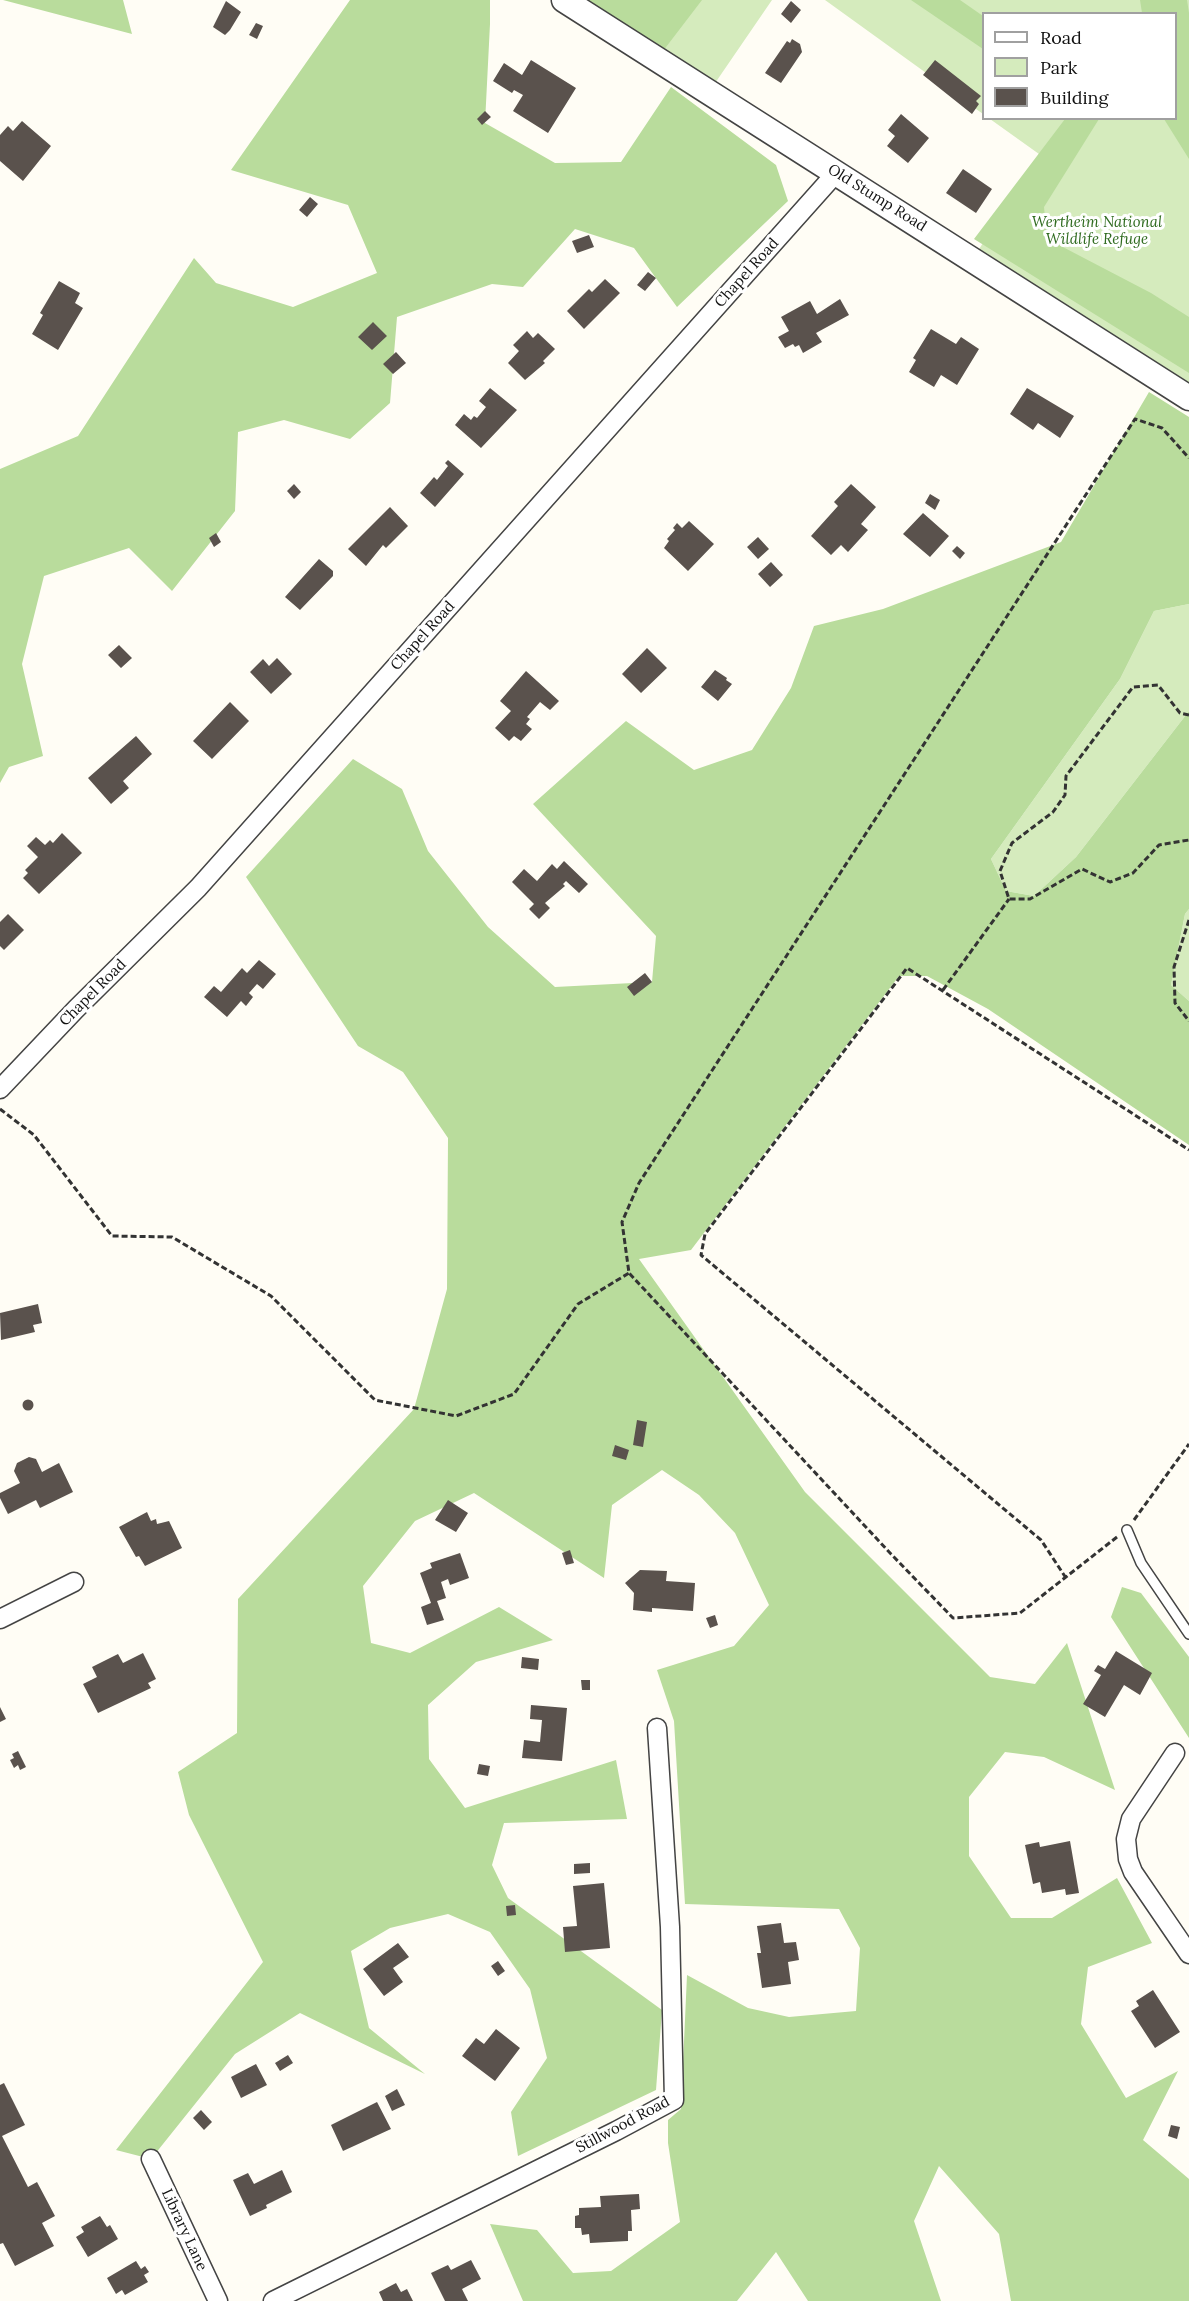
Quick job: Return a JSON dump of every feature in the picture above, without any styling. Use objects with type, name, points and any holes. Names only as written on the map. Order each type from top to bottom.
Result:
[{"type":"street","name":"Old Stump Road","points":[[564,0],[1189,398]]},
{"type":"street","name":"Chapel Road","points":[[0,1089],[76,1009],[198,888],[836,173]]},
{"type":"street","points":[[0,1619],[74,1582]]},
{"type":"street","name":"Stillwood Road","points":[[273,2301],[674,2100],[670,1927],[657,1728]]},
{"type":"street","points":[[1175,1753],[1131,1819],[1126,1839],[1128,1859],[1133,1872],[1189,1954]]},
{"type":"street","name":"Library Lane","points":[[151,2159],[218,2301]]},
{"type":"lane","points":[[1127,1530],[1141,1563],[1189,1634]]},
{"type":"path","points":[[1189,459],[1162,428],[1135,419],[639,1183],[622,1222],[629,1273],[953,1618],[1020,1614],[1127,1530],[1189,1444]]},
{"type":"path","points":[[1009,899],[1000,871],[1012,843],[1053,812],[1065,795],[1066,776],[1133,687],[1158,685],[1180,713],[1189,715]]},
{"type":"path","points":[[1009,899],[1030,899],[1082,869],[1110,882],[1133,873],[1159,845],[1189,840]]},
{"type":"path","points":[[942,990],[1009,899]]},
{"type":"path","points":[[1189,920],[1174,967],[1175,1003],[1189,1021]]},
{"type":"path","points":[[1066,1578],[1041,1540],[701,1255],[705,1234],[907,968],[1189,1150]]},
{"type":"path","points":[[0,1109],[34,1135],[112,1236],[172,1237],[271,1296],[375,1400],[456,1416],[514,1394],[578,1304],[629,1273]]},
{"type":"green space","points":[[3,0],[123,0],[132,34]]},
{"type":"green space","points":[[350,0],[490,0],[485,123],[555,163],[621,162],[671,87],[776,165],[788,201],[677,307],[634,248],[575,229],[523,287],[492,284],[397,317],[390,403],[350,439],[284,420],[238,432],[235,511],[172,591],[129,548],[44,576],[22,664],[43,756],[9,767],[0,783],[0,469],[78,436],[194,258],[216,283],[293,307],[377,273],[348,205],[231,170]]},
{"type":"green space","points":[[568,0],[772,0],[711,89]]},
{"type":"green space","points":[[584,0],[702,0],[663,51]]},
{"type":"green space","name":"Wertheim National Wildlife Refuge","points":[[825,0],[1189,0],[1189,397],[971,262],[1039,154],[991,120],[1177,120],[1177,12],[982,12],[982,113]]},
{"type":"green space","points":[[911,0],[960,0],[982,15],[982,48]]},
{"type":"green space","points":[[1140,0],[1187,0],[1189,13],[1189,159],[1165,120],[1177,120],[1177,12],[1142,12]]},
{"type":"green space","points":[[1064,120],[1098,120],[1044,207],[1046,228],[1059,245],[1151,293],[1189,317],[1189,373],[974,239]]},
{"type":"green space","points":[[1149,392],[1189,417],[1189,604],[1154,611],[1120,679],[991,859],[1006,891],[1034,896],[1076,857],[1189,711],[1189,909],[1185,914],[1171,985],[1189,1001],[1189,1145],[988,1009],[927,976],[899,976],[691,1250],[639,1259],[805,1492],[990,1677],[1035,1684],[1067,1643],[1115,1790],[1044,1757],[1005,1752],[969,1797],[969,1856],[1011,1918],[1052,1918],[1117,1878],[1152,1943],[1088,1967],[1081,2024],[1126,2098],[1178,2071],[1143,2140],[1189,2179],[1189,2301],[1011,2301],[999,2234],[939,2166],[914,2221],[941,2301],[808,2301],[776,2252],[737,2301],[523,2301],[490,2224],[537,2230],[573,2273],[611,2271],[680,2222],[668,2143],[668,2120],[681,2109],[687,1975],[748,2008],[789,2017],[856,2011],[860,1948],[839,1909],[685,1904],[674,1721],[657,1670],[734,1646],[769,1605],[735,1533],[699,1495],[662,1470],[612,1505],[604,1578],[474,1493],[415,1521],[363,1586],[371,1643],[410,1653],[499,1607],[553,1640],[476,1662],[428,1705],[429,1759],[465,1808],[616,1760],[627,1819],[504,1823],[492,1865],[508,1898],[662,2010],[656,2090],[518,2156],[511,2112],[547,2058],[530,1989],[490,1932],[448,1914],[390,1928],[351,1951],[369,2028],[425,2074],[300,2013],[235,2054],[151,2159],[116,2150],[263,1962],[189,1815],[178,1772],[237,1733],[238,1599],[414,1409],[447,1289],[448,1138],[403,1072],[358,1046],[246,877],[353,759],[402,789],[428,851],[488,927],[555,987],[652,982],[656,936],[533,804],[626,721],[694,770],[752,750],[791,688],[814,626],[883,609],[1061,542]]},
{"type":"green space","points":[[1189,604],[1189,711],[1076,857],[1034,896],[1006,891],[991,859],[1120,679],[1154,611]]},
{"type":"green space","points":[[1189,909],[1189,1001],[1171,985],[1185,914]]},
{"type":"green space","points":[[1122,1587],[1141,1593],[1189,1657],[1189,1738],[1111,1617]]},
{"type":"building","points":[[226,1],[241,12],[225,35],[213,27]]},
{"type":"building","points":[[791,1],[801,10],[791,23],[781,14]]},
{"type":"building","points":[[256,23],[263,26],[257,39],[249,35]]},
{"type":"building","points":[[792,39],[800,44],[802,52],[781,83],[765,73],[787,41],[790,43]]},
{"type":"building","points":[[531,60],[576,88],[548,133],[513,111],[523,95],[514,90],[512,93],[493,81],[504,63],[522,75]]},
{"type":"building","points":[[935,60],[981,96],[976,101],[979,104],[972,114],[923,75]]},
{"type":"building","points":[[485,111],[491,117],[482,125],[477,119]]},
{"type":"building","points":[[901,114],[929,138],[908,163],[887,146],[895,136],[888,130]]},
{"type":"building","points":[[22,121],[51,146],[23,181],[0,161],[0,135],[8,126],[13,131]]},
{"type":"building","points":[[963,169],[992,189],[976,213],[946,193]]},
{"type":"building","points":[[310,197],[318,204],[307,217],[299,210]]},
{"type":"building","points":[[589,235],[594,247],[577,253],[572,241]]},
{"type":"building","points":[[648,272],[656,278],[645,291],[637,285]]},
{"type":"building","points":[[605,279],[620,293],[584,329],[567,311],[589,289],[592,292]]},
{"type":"building","points":[[59,281],[80,293],[75,303],[83,308],[58,350],[32,334],[43,315],[40,313]]},
{"type":"building","points":[[840,299],[849,315],[816,333],[822,342],[803,353],[799,345],[795,347],[793,344],[785,348],[778,337],[789,331],[781,317],[810,301],[817,314]]},
{"type":"building","points":[[373,322],[387,336],[372,350],[358,337]]},
{"type":"building","points":[[931,329],[956,344],[961,337],[979,349],[957,385],[941,375],[934,387],[909,372],[916,360],[913,358]]},
{"type":"building","points":[[527,331],[533,338],[538,333],[555,349],[543,361],[545,363],[525,380],[508,363],[519,351],[513,345]]},
{"type":"building","points":[[396,352],[406,363],[393,374],[383,364]]},
{"type":"building","points":[[490,388],[517,410],[481,448],[455,425],[464,414],[471,420],[474,416],[477,418],[486,407],[479,401]]},
{"type":"building","points":[[1027,388],[1074,416],[1060,438],[1038,423],[1033,430],[1010,414]]},
{"type":"building","points":[[448,460],[464,474],[435,507],[420,493],[434,477],[437,480],[448,466],[445,463]]},
{"type":"building","points":[[294,484],[301,492],[294,499],[287,491]]},
{"type":"building","points":[[851,484],[876,507],[861,524],[868,530],[848,552],[841,545],[831,555],[811,536],[838,506],[834,502]]},
{"type":"building","points":[[930,494],[940,500],[935,510],[925,503]]},
{"type":"building","points":[[390,507],[408,526],[386,548],[383,545],[366,566],[348,549]]},
{"type":"building","points":[[923,513],[949,536],[930,557],[903,534]]},
{"type":"building","points":[[689,521],[714,544],[688,571],[664,548],[677,523],[682,528]]},
{"type":"building","points":[[216,533],[221,542],[214,547],[209,538]]},
{"type":"building","points":[[758,537],[769,549],[758,559],[747,547]]},
{"type":"building","points":[[957,546],[965,553],[960,559],[952,551]]},
{"type":"building","points":[[319,559],[333,571],[333,576],[300,610],[285,597]]},
{"type":"building","points":[[771,562],[783,575],[770,587],[758,574]]},
{"type":"building","points":[[119,645],[132,658],[121,668],[108,655]]},
{"type":"building","points":[[647,648],[667,668],[641,693],[622,674]]},
{"type":"building","points":[[277,658],[292,674],[271,694],[250,672],[263,659],[269,666]]},
{"type":"building","points":[[715,670],[732,684],[718,701],[701,687]]},
{"type":"building","points":[[526,671],[559,701],[550,710],[540,702],[527,717],[530,719],[526,724],[532,729],[521,741],[514,736],[509,741],[495,728],[511,711],[500,701]]},
{"type":"building","points":[[230,702],[249,721],[212,759],[193,741]]},
{"type":"building","points":[[136,736],[152,754],[123,781],[129,788],[111,804],[88,778]]},
{"type":"building","points":[[62,833],[82,853],[39,894],[23,878],[28,873],[25,870],[38,857],[27,846],[36,837],[45,845],[50,840],[53,843]]},
{"type":"building","points":[[564,861],[588,884],[579,893],[566,881],[563,884],[565,886],[545,903],[550,908],[539,919],[529,909],[534,904],[512,882],[524,869],[537,881],[552,864],[557,869]]},
{"type":"building","points":[[8,914],[24,930],[4,950],[0,946],[0,922]]},
{"type":"building","points":[[259,960],[276,974],[263,989],[257,984],[249,993],[253,997],[246,1006],[241,1001],[227,1017],[204,997],[214,986],[221,992],[242,968],[247,973]]},
{"type":"building","points":[[645,973],[652,982],[634,996],[627,987]]},
{"type":"building","points":[[38,1304],[42,1323],[33,1325],[35,1332],[1,1340],[0,1313]]},
{"type":"building","points":[[28,1399],[34,1405],[28,1411],[22,1405]]},
{"type":"building","points":[[637,1420],[647,1422],[643,1447],[633,1445]]},
{"type":"building","points":[[615,1445],[629,1450],[626,1460],[612,1456]]},
{"type":"building","points":[[29,1457],[36,1459],[42,1472],[59,1463],[73,1492],[40,1508],[36,1500],[8,1514],[0,1493],[20,1483],[14,1471],[17,1463]]},
{"type":"building","points":[[448,1500],[468,1513],[456,1532],[435,1520]]},
{"type":"building","points":[[147,1512],[151,1521],[156,1519],[157,1524],[169,1521],[182,1548],[145,1566],[139,1556],[136,1557],[119,1527]]},
{"type":"building","points":[[570,1550],[574,1563],[566,1565],[562,1553]]},
{"type":"building","points":[[460,1553],[469,1578],[450,1585],[448,1579],[441,1582],[446,1598],[437,1601],[444,1620],[427,1625],[421,1607],[431,1603],[420,1573],[432,1568],[430,1563]]},
{"type":"building","points":[[640,1570],[667,1571],[666,1581],[695,1583],[693,1611],[652,1608],[652,1612],[633,1610],[634,1593],[625,1583]]},
{"type":"building","points":[[715,1615],[718,1625],[710,1628],[706,1618]]},
{"type":"building","points":[[1116,1651],[1152,1673],[1140,1695],[1124,1685],[1105,1717],[1083,1704],[1101,1675],[1094,1671],[1098,1665],[1105,1669]]},
{"type":"building","points":[[143,1653],[156,1679],[148,1683],[151,1688],[98,1713],[83,1684],[97,1677],[92,1667],[118,1654],[123,1663]]},
{"type":"building","points":[[522,1657],[539,1659],[538,1670],[521,1668]]},
{"type":"building","points":[[581,1680],[590,1680],[590,1690],[582,1690]]},
{"type":"building","points":[[531,1705],[567,1708],[562,1761],[522,1758],[524,1740],[540,1742],[542,1720],[530,1719]]},
{"type":"building","points":[[0,1707],[6,1719],[0,1722]]},
{"type":"building","points":[[18,1751],[26,1767],[20,1770],[18,1765],[14,1768],[10,1760],[14,1758],[12,1754]]},
{"type":"building","points":[[479,1764],[490,1766],[488,1776],[477,1774]]},
{"type":"building","points":[[1070,1841],[1079,1893],[1066,1895],[1065,1889],[1042,1893],[1040,1882],[1033,1884],[1025,1845],[1039,1842],[1040,1847]]},
{"type":"building","points":[[590,1863],[590,1873],[574,1874],[574,1864]]},
{"type":"building","points":[[604,1883],[610,1948],[565,1952],[563,1927],[577,1926],[573,1886]]},
{"type":"building","points":[[515,1905],[516,1915],[507,1916],[506,1906]]},
{"type":"building","points":[[781,1923],[784,1943],[796,1942],[799,1960],[788,1962],[791,1984],[762,1988],[757,1953],[761,1953],[757,1926]]},
{"type":"building","points":[[398,1943],[409,1957],[393,1968],[403,1982],[384,1996],[363,1969]]},
{"type":"building","points":[[498,1961],[505,1971],[498,1976],[491,1966]]},
{"type":"building","points":[[1153,1990],[1180,2032],[1155,2048],[1131,2011],[1139,2006],[1136,2001]]},
{"type":"building","points":[[496,2029],[520,2048],[495,2081],[462,2056],[476,2038],[484,2044]]},
{"type":"building","points":[[288,2055],[293,2063],[280,2071],[275,2063]]},
{"type":"building","points":[[256,2064],[267,2085],[241,2098],[231,2077]]},
{"type":"building","points":[[4,2083],[25,2125],[2,2136],[28,2187],[37,2182],[55,2216],[42,2223],[54,2246],[15,2266],[3,2243],[0,2244],[0,2085]]},
{"type":"building","points":[[397,2089],[405,2105],[392,2111],[385,2096]]},
{"type":"building","points":[[377,2102],[391,2129],[343,2151],[331,2125]]},
{"type":"building","points":[[201,2110],[212,2122],[204,2130],[193,2118]]},
{"type":"building","points":[[1171,2125],[1180,2127],[1177,2139],[1168,2136]]},
{"type":"building","points":[[282,2170],[292,2192],[250,2216],[233,2180],[248,2173],[254,2184]]},
{"type":"building","points":[[639,2194],[640,2209],[631,2210],[632,2231],[628,2231],[628,2241],[590,2243],[589,2234],[582,2235],[581,2228],[575,2228],[575,2216],[579,2215],[579,2208],[601,2207],[600,2196]]},
{"type":"building","points":[[100,2216],[107,2227],[110,2225],[118,2239],[88,2257],[76,2237],[84,2232],[81,2227]]},
{"type":"building","points":[[471,2260],[481,2279],[462,2289],[468,2301],[445,2301],[431,2273],[448,2265],[451,2270]]},
{"type":"building","points":[[136,2261],[141,2269],[145,2266],[149,2272],[144,2275],[148,2282],[125,2295],[122,2290],[116,2294],[107,2278]]},
{"type":"building","points":[[396,2283],[401,2292],[407,2289],[413,2301],[383,2301],[379,2292]]}]
